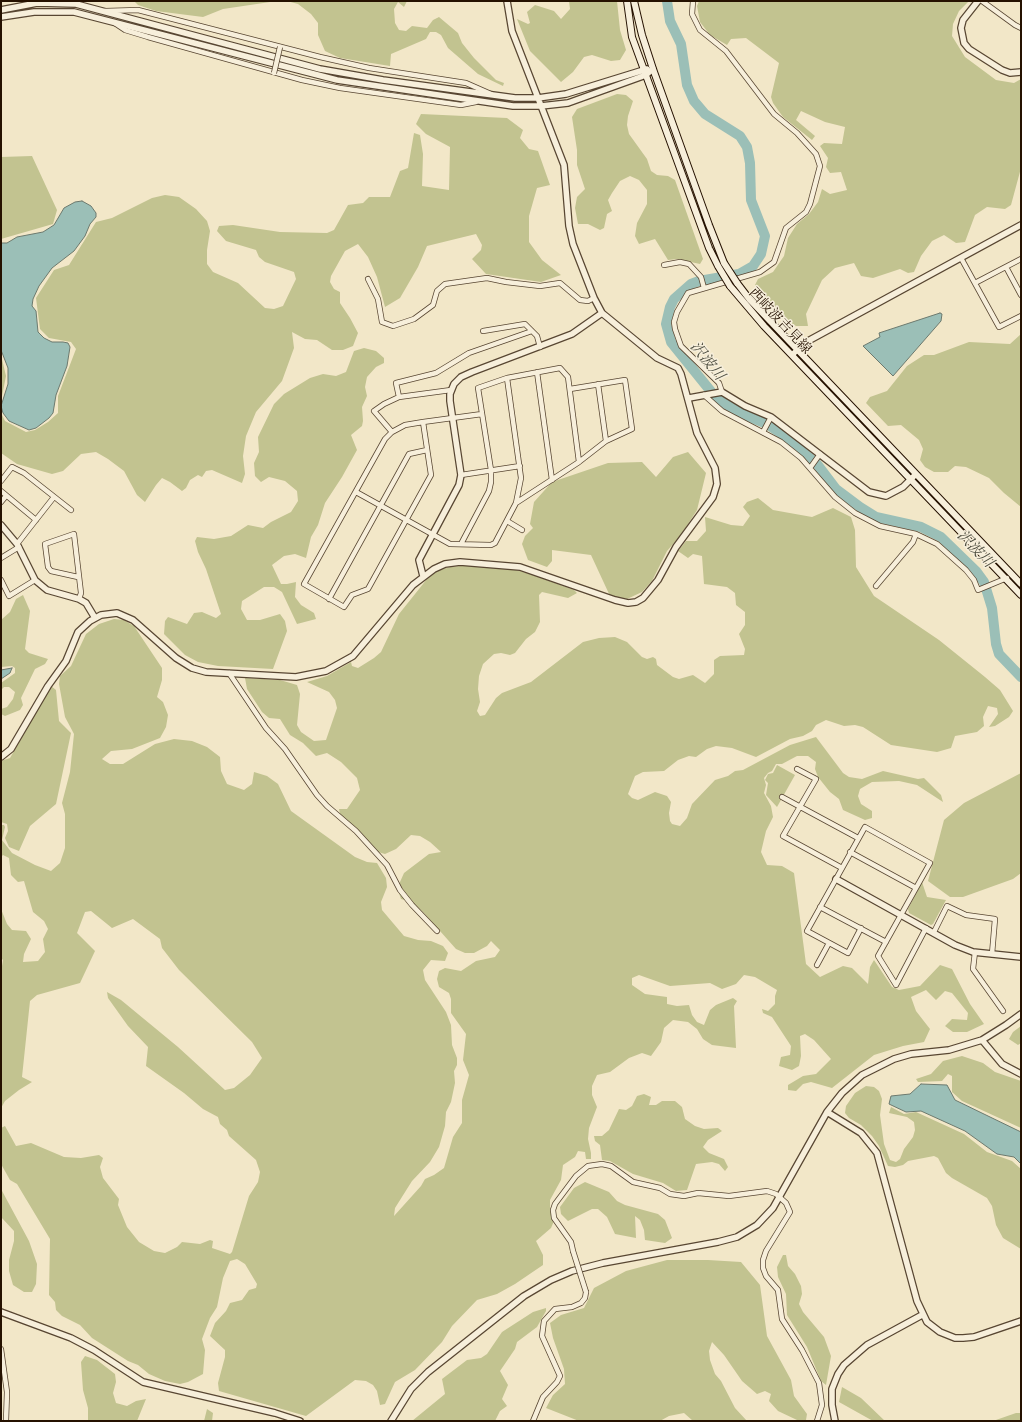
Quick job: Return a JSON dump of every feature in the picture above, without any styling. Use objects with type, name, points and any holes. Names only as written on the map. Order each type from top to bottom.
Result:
[{"type":"main road","name":"西岐波吉見線","points":[[626,1],[632,37],[709,248],[730,286],[746,307],[1007,578],[1021,595]]},
{"type":"main road","name":"西岐波吉見線","points":[[634,1],[642,35],[653,69],[711,231],[724,263],[736,283],[750,300],[1021,584]]},
{"type":"street","points":[[1,757],[11,749],[48,686],[66,661],[74,638],[78,632],[95,618],[110,613],[126,616],[133,620],[184,664],[206,672],[296,677],[316,674],[334,667],[353,656],[362,647],[405,593],[423,576],[445,564],[460,562],[526,569],[615,600],[628,603],[636,602],[643,598],[658,580],[676,547],[693,526],[715,490],[717,484],[715,468],[701,443],[678,368],[657,358],[602,313],[594,298],[570,232],[564,165],[512,31],[507,1]]},
{"type":"street","points":[[693,1],[692,14],[700,30],[726,51],[774,114],[797,133],[816,154],[820,166],[810,204],[806,212],[786,228],[774,262],[760,272],[703,287],[688,293],[682,300],[674,322],[675,329],[682,346],[719,383],[720,392]]},
{"type":"street","points":[[978,1],[963,20],[961,28],[964,42],[968,49],[1002,70],[1010,73],[1021,72]]},
{"type":"street","points":[[982,1],[1021,28]]},
{"type":"street","points":[[1,10],[37,3],[77,3],[320,69],[383,80],[524,99],[538,98],[585,89],[645,72]]},
{"type":"street","points":[[74,12],[77,3]]},
{"type":"street","points":[[104,11],[138,10],[280,47],[369,68],[466,83],[494,95]]},
{"type":"street","points":[[1,17],[34,12],[74,12],[309,73],[365,85],[513,106],[541,106],[568,103],[653,69]]},
{"type":"street","points":[[113,22],[125,30],[274,73],[340,88],[461,105],[477,101]]},
{"type":"street","points":[[274,73],[280,47]]},
{"type":"street","points":[[792,354],[808,341],[1021,225]]},
{"type":"street","points":[[961,258],[999,327],[1021,316]]},
{"type":"street","points":[[975,283],[1021,259]]},
{"type":"street","points":[[664,265],[680,262],[689,264],[701,277],[703,287]]},
{"type":"street","points":[[1006,267],[1021,295]]},
{"type":"street","points":[[368,279],[378,299],[382,322],[393,326],[414,319],[432,305],[437,291],[444,284],[487,278],[540,286],[560,282],[580,300],[588,301],[594,298]]},
{"type":"street","points":[[423,576],[419,560],[459,485],[461,475],[450,401],[451,390],[460,377],[572,334],[602,313]]},
{"type":"street","points":[[483,331],[525,324],[537,336],[540,347]]},
{"type":"street","points":[[399,397],[396,383],[436,373],[469,353],[532,331]]},
{"type":"street","points":[[461,544],[489,491],[491,470],[478,388],[507,378],[560,368],[568,377],[579,462]]},
{"type":"street","points":[[537,372],[552,480]]},
{"type":"street","points":[[356,492],[450,544],[491,545],[495,543],[516,503],[521,478],[507,378]]},
{"type":"street","points":[[516,503],[579,462],[606,441],[632,429],[625,380],[570,389]]},
{"type":"street","points":[[598,384],[606,441]]},
{"type":"street","points":[[392,432],[374,411],[384,404],[399,397],[451,390]]},
{"type":"street","points":[[688,398],[720,392],[770,418],[869,492],[877,495],[886,496],[894,493],[903,487],[916,474]]},
{"type":"street","points":[[704,394],[722,411],[764,431],[796,454],[811,467],[835,496],[868,520],[880,526],[916,534],[937,544],[966,570],[974,580],[978,590],[1007,578]]},
{"type":"street","points":[[423,422],[430,475],[368,589],[352,594],[344,607],[304,584],[380,447],[392,432],[405,425],[423,422],[482,414]]},
{"type":"street","points":[[764,431],[770,418]]},
{"type":"street","points":[[329,599],[409,454],[427,450]]},
{"type":"street","points":[[811,467],[819,455]]},
{"type":"street","points":[[461,475],[520,466]]},
{"type":"street","points":[[1,481],[12,467],[24,472],[71,510]]},
{"type":"street","points":[[1,491],[36,520]]},
{"type":"street","points":[[1,502],[6,496]]},
{"type":"street","points":[[1,558],[18,546],[54,497]]},
{"type":"street","points":[[507,521],[522,530]]},
{"type":"street","points":[[1,525],[18,546],[35,580],[47,590],[80,599],[91,607],[95,618]]},
{"type":"street","points":[[78,577],[51,571],[48,567],[45,544],[74,534],[81,593],[80,599]]},
{"type":"street","points":[[876,586],[913,542],[916,534]]},
{"type":"street","points":[[1,580],[9,596],[35,580]]},
{"type":"street","points":[[229,673],[266,728],[286,749],[317,795],[356,832],[387,865],[400,890],[412,905],[437,930]]},
{"type":"street","points":[[797,770],[816,779],[783,836],[842,868]]},
{"type":"street","points":[[782,797],[858,838]]},
{"type":"street","points":[[862,928],[848,953],[807,931],[865,827],[930,863],[878,956],[896,984],[926,928]]},
{"type":"street","points":[[850,852],[916,888]]},
{"type":"street","points":[[836,879],[955,945],[975,952],[1021,957]]},
{"type":"street","points":[[934,932],[947,906],[966,915],[995,919],[992,954]]},
{"type":"street","points":[[820,907],[886,942]]},
{"type":"street","points":[[817,966],[830,943]]},
{"type":"street","points":[[975,952],[973,969],[1002,1011]]},
{"type":"street","points":[[391,1421],[402,1401],[420,1380],[538,1287],[572,1271],[597,1264],[718,1242],[750,1230],[762,1221],[780,1197],[827,1112],[842,1093],[862,1075],[894,1059],[912,1054],[949,1050],[982,1040],[1006,1026],[1021,1014]]},
{"type":"street","points":[[982,1040],[1002,1064],[1021,1074]]},
{"type":"street","points":[[827,1112],[861,1133],[877,1153],[922,1315],[927,1322],[937,1330],[955,1338],[974,1337],[1021,1321]]},
{"type":"street","points":[[533,1421],[543,1397],[557,1382],[560,1376],[542,1336],[544,1321],[554,1309],[572,1307],[581,1303],[585,1298],[586,1292],[571,1242],[554,1218],[553,1210],[555,1204],[576,1176],[582,1170],[593,1164],[611,1166],[634,1182],[660,1188],[670,1194],[684,1196],[698,1193],[729,1196],[768,1191],[786,1202],[790,1212],[766,1251],[763,1260],[763,1268],[766,1276],[778,1290],[782,1318],[802,1350],[818,1383],[822,1405],[817,1421]]},
{"type":"street","points":[[1,1312],[72,1338],[94,1350],[134,1378],[143,1382],[275,1413],[300,1421]]},
{"type":"street","points":[[835,1421],[832,1405],[832,1389],[838,1374],[844,1365],[867,1345],[922,1315]]},
{"type":"street","points":[[1,1349],[6,1385],[6,1421]]},
{"type":"green space","points":[[134,1],[277,1],[223,9],[203,17],[156,11],[138,5]]},
{"type":"green space","points":[[287,1],[407,1],[404,7],[398,2],[394,9],[395,23],[399,30],[406,31],[412,26],[427,28],[433,20],[439,17],[458,33],[462,43],[474,58],[496,80],[504,83],[503,86],[478,74],[448,48],[441,35],[436,32],[430,32],[426,39],[391,54],[390,66],[340,58],[325,51],[318,35],[318,23],[311,14],[298,4]]},
{"type":"green space","points":[[569,1],[617,1],[620,30],[626,50],[620,60],[611,61],[592,55],[584,57],[573,72],[561,82],[530,51],[517,19],[528,24],[530,23],[527,12],[535,5],[554,11],[561,19],[570,9]]},
{"type":"green space","points":[[699,1],[969,1],[959,11],[953,24],[952,36],[965,57],[996,80],[1014,83],[1021,79],[1021,168],[1011,205],[1005,209],[987,207],[975,215],[965,242],[956,243],[944,235],[932,241],[921,256],[914,272],[908,273],[900,269],[873,278],[861,276],[854,263],[835,268],[822,280],[806,314],[808,326],[796,326],[784,318],[755,285],[758,279],[773,272],[784,256],[788,238],[797,224],[809,214],[818,202],[822,189],[830,194],[847,190],[841,172],[830,173],[826,167],[828,158],[820,146],[824,143],[842,144],[845,127],[825,122],[801,111],[796,120],[815,136],[812,140],[783,117],[773,103],[771,97],[779,63],[746,38],[731,39],[727,45],[710,35],[700,22],[697,6]]},
{"type":"green space","points":[[617,94],[626,95],[633,101],[628,116],[627,125],[629,134],[647,159],[651,171],[657,175],[668,176],[675,180],[703,259],[700,264],[677,259],[668,260],[655,239],[639,244],[635,236],[637,223],[647,204],[647,190],[639,180],[630,176],[620,181],[608,200],[612,211],[607,214],[604,228],[600,230],[588,224],[578,224],[575,208],[577,197],[585,189],[577,165],[577,150],[572,117],[577,109]]},
{"type":"green space","points":[[421,114],[507,118],[523,130],[520,138],[529,149],[538,151],[550,185],[537,188],[529,216],[529,242],[542,260],[561,275],[541,282],[486,274],[472,259],[481,250],[482,245],[476,234],[427,246],[418,267],[400,298],[385,307],[377,277],[368,257],[358,244],[345,251],[331,276],[330,282],[334,289],[340,292],[340,303],[358,333],[353,346],[343,350],[332,350],[317,340],[305,339],[292,332],[294,348],[282,381],[256,412],[246,436],[243,456],[245,474],[242,483],[212,470],[206,471],[202,477],[198,475],[190,480],[186,488],[182,491],[162,478],[145,502],[137,495],[124,471],[96,452],[81,454],[63,471],[52,474],[17,464],[1,453],[1,413],[5,421],[26,432],[35,430],[48,422],[58,413],[58,396],[76,349],[71,342],[49,338],[40,329],[36,298],[54,270],[69,265],[96,222],[112,218],[152,198],[165,195],[179,197],[196,209],[207,221],[210,231],[207,250],[207,264],[213,272],[238,283],[265,308],[274,309],[283,306],[296,279],[294,272],[265,262],[259,257],[256,250],[226,241],[217,231],[219,226],[233,225],[280,232],[327,233],[334,230],[348,205],[363,203],[369,197],[390,197],[400,171],[408,168],[414,133],[420,135],[423,154],[422,186],[449,190],[450,147],[426,134],[416,124]]},
{"type":"green space","points":[[32,156],[57,210],[53,224],[1,239],[1,157]]},
{"type":"green space","points":[[1021,334],[1021,507],[989,478],[966,467],[955,466],[948,472],[934,472],[925,467],[920,460],[923,449],[919,440],[901,425],[888,426],[866,403],[870,397],[887,391],[907,366],[924,355],[934,355],[969,342],[1010,344]]},
{"type":"green space","points":[[364,348],[376,351],[384,358],[384,363],[376,367],[367,377],[365,387],[367,396],[362,407],[362,426],[351,435],[357,450],[325,503],[318,525],[311,537],[306,558],[295,554],[284,556],[272,565],[281,584],[296,582],[295,597],[301,605],[314,613],[316,619],[297,624],[282,592],[274,587],[264,587],[242,601],[241,609],[247,620],[260,620],[280,614],[285,621],[287,631],[273,669],[218,666],[198,662],[185,655],[164,634],[165,621],[168,617],[187,624],[194,613],[202,612],[216,618],[221,614],[206,569],[198,552],[195,541],[197,537],[214,539],[231,536],[248,525],[263,528],[271,522],[291,512],[298,501],[297,491],[285,481],[269,477],[261,482],[255,476],[254,463],[259,452],[258,437],[274,404],[284,394],[310,378],[323,374],[336,376],[346,372],[354,351]]},
{"type":"green space","points":[[1,355],[6,376],[1,401]]},
{"type":"green space","points":[[688,452],[706,473],[697,510],[681,535],[667,551],[652,581],[642,592],[627,599],[610,596],[591,555],[552,550],[552,561],[547,567],[528,560],[522,544],[525,536],[533,528],[530,524],[534,502],[552,482],[608,463],[642,462],[656,477],[673,457]]},
{"type":"green space","points":[[758,498],[773,510],[812,517],[833,508],[851,517],[855,530],[856,567],[874,596],[939,640],[985,677],[1000,690],[1013,711],[1009,717],[995,726],[989,727],[998,714],[997,708],[988,706],[983,717],[984,726],[977,732],[955,736],[951,748],[937,752],[891,745],[863,727],[855,725],[844,726],[826,720],[816,725],[812,731],[803,736],[790,739],[756,757],[732,748],[716,746],[707,749],[696,757],[689,756],[678,760],[664,771],[643,772],[635,776],[628,794],[632,798],[638,800],[655,792],[667,796],[671,802],[669,813],[670,821],[672,824],[680,826],[687,818],[692,804],[715,780],[728,776],[735,771],[743,770],[790,745],[816,737],[843,773],[849,777],[862,779],[883,771],[918,779],[924,778],[941,795],[943,802],[917,785],[899,781],[872,782],[860,789],[858,796],[861,804],[872,811],[872,818],[865,820],[843,810],[839,799],[830,792],[818,777],[815,769],[816,762],[808,756],[797,756],[782,764],[776,764],[772,771],[764,778],[766,785],[764,793],[771,806],[773,817],[766,831],[761,852],[767,865],[782,866],[794,873],[806,964],[820,977],[843,966],[852,968],[868,984],[870,967],[874,960],[892,987],[899,990],[920,986],[940,965],[952,969],[970,1004],[984,1024],[967,1032],[953,1032],[945,1026],[952,1019],[967,1020],[968,1013],[952,993],[945,991],[936,1000],[926,990],[911,997],[916,1011],[930,1029],[924,1042],[903,1046],[874,1055],[832,1088],[811,1082],[803,1084],[796,1091],[788,1090],[788,1085],[803,1076],[816,1074],[831,1059],[814,1040],[805,1034],[800,1036],[801,1056],[799,1066],[792,1070],[779,1066],[781,1057],[790,1055],[791,1046],[772,1017],[763,1013],[762,1009],[768,1011],[775,1004],[777,990],[755,977],[744,975],[736,984],[722,989],[710,983],[670,986],[639,975],[632,978],[632,985],[645,994],[667,997],[667,1004],[677,1006],[689,1005],[692,1015],[697,1022],[704,1025],[710,1010],[716,1005],[733,998],[737,1001],[734,1006],[736,1048],[712,1045],[703,1039],[697,1029],[688,1022],[673,1020],[664,1028],[661,1042],[651,1056],[642,1053],[629,1058],[610,1072],[597,1075],[592,1086],[592,1095],[597,1107],[589,1128],[588,1139],[591,1159],[586,1159],[585,1152],[578,1151],[575,1157],[563,1165],[561,1180],[550,1200],[550,1207],[554,1221],[551,1228],[536,1241],[543,1255],[543,1265],[497,1294],[477,1300],[452,1326],[442,1342],[415,1370],[395,1382],[385,1404],[380,1405],[377,1391],[373,1385],[366,1381],[355,1380],[306,1416],[219,1391],[218,1383],[225,1357],[225,1350],[210,1336],[215,1323],[226,1311],[230,1303],[242,1300],[249,1290],[256,1288],[257,1284],[245,1264],[237,1259],[230,1261],[223,1278],[217,1307],[210,1318],[202,1339],[205,1350],[203,1374],[188,1382],[180,1384],[165,1381],[149,1374],[138,1365],[128,1361],[92,1338],[80,1325],[62,1316],[56,1310],[55,1302],[49,1295],[50,1239],[17,1184],[10,1180],[1,1164],[1,1128],[5,1126],[16,1146],[31,1143],[64,1157],[81,1158],[99,1155],[103,1158],[100,1167],[103,1178],[119,1199],[118,1205],[127,1227],[139,1242],[154,1251],[165,1253],[177,1247],[182,1242],[200,1244],[210,1240],[213,1241],[212,1248],[230,1254],[232,1252],[249,1196],[258,1182],[260,1172],[256,1160],[229,1136],[227,1130],[220,1124],[218,1117],[203,1109],[184,1093],[146,1066],[148,1047],[128,1026],[108,998],[107,992],[121,1000],[178,1047],[225,1090],[234,1088],[250,1075],[262,1058],[252,1042],[179,970],[162,948],[160,939],[133,919],[112,928],[91,911],[85,912],[77,933],[95,951],[80,983],[37,995],[30,1001],[22,1077],[32,1082],[5,1101],[1,1108],[1,972],[3,960],[1,958],[1,909],[7,924],[12,930],[26,931],[31,939],[24,954],[23,962],[38,961],[45,952],[43,939],[48,929],[44,921],[33,912],[24,881],[18,882],[11,875],[9,858],[3,855],[1,857],[1,825],[4,825],[5,827],[2,840],[12,853],[35,865],[51,871],[60,863],[65,848],[65,814],[62,803],[70,772],[74,734],[65,717],[59,684],[60,676],[71,666],[86,634],[99,624],[114,619],[124,620],[134,626],[162,668],[162,680],[157,697],[163,702],[168,715],[166,727],[160,738],[132,749],[111,751],[102,759],[110,764],[123,764],[155,744],[174,739],[192,741],[207,747],[220,757],[221,771],[227,784],[244,790],[252,784],[254,772],[267,776],[278,784],[291,811],[355,857],[367,862],[377,863],[386,878],[387,887],[381,902],[382,910],[404,936],[418,940],[431,941],[443,946],[448,953],[445,961],[431,960],[423,970],[425,980],[446,1012],[451,1025],[452,1045],[457,1058],[457,1065],[454,1071],[455,1083],[451,1102],[446,1112],[445,1126],[439,1147],[430,1162],[412,1181],[395,1208],[394,1216],[421,1186],[425,1179],[444,1168],[453,1137],[462,1123],[462,1100],[469,1075],[463,1060],[466,1034],[451,1013],[451,999],[449,993],[439,987],[437,979],[439,971],[445,968],[461,971],[476,961],[495,957],[500,950],[491,941],[487,946],[474,953],[465,953],[456,949],[424,913],[412,902],[401,899],[399,893],[400,882],[404,873],[429,854],[441,852],[430,842],[420,836],[411,835],[396,849],[385,854],[378,852],[340,814],[339,809],[347,809],[360,790],[357,778],[341,762],[327,753],[316,756],[303,743],[290,735],[280,719],[269,718],[262,712],[247,689],[245,678],[280,680],[297,685],[300,694],[297,725],[301,732],[314,741],[326,740],[337,708],[335,700],[329,692],[307,682],[327,676],[351,662],[352,666],[358,668],[374,658],[381,652],[399,614],[427,579],[437,571],[450,567],[471,565],[516,570],[574,590],[577,593],[568,598],[542,592],[539,595],[540,622],[535,632],[526,639],[515,653],[510,655],[501,653],[494,654],[483,664],[479,676],[478,689],[480,702],[477,711],[480,716],[485,715],[496,698],[502,693],[531,682],[583,642],[599,638],[615,637],[627,642],[642,657],[647,659],[653,657],[656,659],[657,665],[673,677],[679,679],[693,675],[705,683],[714,674],[714,660],[720,656],[744,655],[745,649],[739,634],[745,625],[745,612],[736,605],[735,593],[727,587],[704,584],[702,556],[693,554],[688,558],[678,551],[686,541],[697,541],[706,531],[705,517],[731,525],[743,526],[750,516],[743,507],[747,502]]},
{"type":"green space","points":[[23,595],[30,611],[25,649],[29,653],[48,659],[45,664],[35,669],[21,698],[23,705],[20,710],[5,716],[1,714],[1,709],[7,707],[13,699],[15,692],[9,687],[4,687],[1,690],[1,683],[15,673],[15,668],[12,666],[1,667],[1,620],[10,612],[16,599]]},
{"type":"green space","points":[[51,686],[56,690],[59,721],[71,733],[56,804],[30,826],[19,851],[9,847],[5,838],[8,831],[7,824],[1,822],[1,761],[10,758]]},
{"type":"green space","points":[[777,765],[795,775],[777,807],[766,795],[768,783],[765,780],[768,774],[773,773]]},
{"type":"green space","points":[[1021,773],[1021,873],[1013,879],[963,897],[950,897],[928,881],[944,820],[964,803]]},
{"type":"green space","points":[[922,882],[927,897],[946,900],[933,924],[931,925],[909,913],[908,909]]},
{"type":"green space","points":[[1021,1026],[1021,1043],[1018,1045],[1009,1039],[1013,1032]]},
{"type":"green space","points":[[962,1056],[983,1063],[995,1072],[1021,1081],[1021,1128],[962,1101],[952,1092],[952,1076],[948,1074],[942,1081],[918,1082],[916,1079],[931,1074],[943,1061]]},
{"type":"green space","points":[[866,1086],[874,1087],[879,1091],[882,1099],[880,1115],[884,1144],[890,1160],[896,1162],[900,1159],[904,1149],[913,1137],[915,1130],[914,1122],[907,1117],[889,1113],[891,1107],[904,1114],[916,1112],[964,1134],[987,1152],[1012,1161],[1021,1169],[1021,1249],[1003,1238],[996,1225],[992,1206],[987,1198],[952,1178],[946,1173],[938,1158],[934,1156],[908,1161],[903,1165],[895,1167],[888,1166],[879,1146],[872,1136],[861,1125],[849,1118],[845,1113],[846,1106],[855,1093]]},
{"type":"green space","points":[[644,1094],[651,1097],[649,1105],[656,1105],[662,1101],[675,1101],[682,1107],[685,1119],[695,1126],[704,1129],[718,1128],[722,1131],[708,1140],[703,1147],[709,1153],[724,1159],[728,1167],[725,1171],[719,1164],[712,1162],[696,1164],[687,1190],[676,1191],[663,1183],[633,1174],[610,1161],[602,1160],[600,1145],[595,1141],[594,1136],[602,1136],[609,1130],[619,1109],[626,1110],[632,1106],[637,1096]]},
{"type":"green space","points":[[585,1182],[609,1192],[617,1201],[625,1205],[658,1214],[665,1220],[672,1238],[665,1243],[645,1240],[644,1230],[640,1220],[635,1216],[636,1238],[615,1234],[607,1217],[598,1209],[592,1209],[568,1221],[561,1214],[560,1207],[574,1188]]},
{"type":"green space","points":[[1,1189],[29,1241],[37,1264],[36,1284],[32,1292],[24,1292],[13,1285],[9,1271],[9,1260],[14,1241],[14,1231],[1,1217]]},
{"type":"green space","points":[[783,1255],[786,1255],[788,1266],[795,1274],[801,1286],[802,1294],[799,1304],[803,1312],[824,1337],[831,1356],[826,1385],[821,1381],[807,1347],[787,1315],[786,1294],[778,1277],[777,1267]]},
{"type":"green space","points":[[667,1260],[741,1262],[760,1285],[767,1336],[791,1380],[794,1396],[807,1414],[806,1420],[797,1420],[778,1411],[769,1401],[771,1394],[765,1391],[757,1394],[742,1381],[724,1355],[712,1342],[709,1351],[710,1360],[715,1374],[721,1381],[735,1408],[747,1421],[693,1421],[684,1413],[669,1416],[660,1421],[579,1421],[546,1408],[553,1395],[565,1384],[564,1369],[553,1338],[550,1323],[561,1315],[584,1308],[594,1288],[626,1271]]},
{"type":"green space","points":[[546,1308],[546,1311],[537,1327],[517,1342],[515,1349],[500,1371],[508,1385],[502,1399],[507,1406],[500,1411],[495,1421],[412,1421],[445,1394],[442,1379],[467,1360],[481,1358],[487,1354],[502,1332],[533,1312]]},
{"type":"green space","points":[[85,1356],[97,1360],[115,1374],[116,1382],[113,1393],[116,1403],[127,1406],[136,1401],[146,1399],[137,1421],[88,1421],[88,1408],[83,1390],[81,1362]]},
{"type":"green space","points":[[842,1387],[861,1398],[885,1421],[873,1421],[839,1402]]},
{"type":"green space","points":[[207,1409],[213,1413],[212,1421],[204,1421]]},
{"type":"green space","points":[[1016,1413],[1021,1413],[1021,1421],[993,1421]]},
{"type":"water","points":[[82,201],[91,206],[96,213],[96,217],[90,224],[85,236],[74,251],[52,268],[39,286],[33,299],[32,306],[36,311],[38,332],[44,338],[52,342],[68,343],[70,347],[67,366],[56,395],[53,413],[36,428],[29,430],[9,421],[3,413],[1,406],[8,384],[8,368],[1,350],[1,243],[7,243],[17,237],[43,232],[54,225],[64,208],[75,202]]},
{"type":"water","points":[[940,313],[942,314],[941,321],[893,376],[863,346],[880,337],[879,333]]},
{"type":"water","points":[[12,668],[10,673],[1,679],[1,670]]},
{"type":"water","points":[[921,1084],[947,1085],[955,1100],[1021,1132],[1021,1164],[1014,1157],[997,1154],[965,1131],[921,1111],[906,1112],[889,1104],[891,1096],[910,1094]]},
{"type":"waterway","name":"沢波川","points":[[667,1],[670,21],[681,44],[687,85],[694,101],[705,114],[740,136],[747,147],[750,163],[751,200],[765,236],[761,254],[753,266],[739,274],[699,281],[691,284],[674,299],[670,307],[666,324],[671,342],[717,399],[740,413],[767,424],[779,432],[817,464],[836,489],[860,507],[876,517],[921,527],[941,537],[976,571],[984,582],[992,608],[996,644],[999,654],[1021,677]]}]
